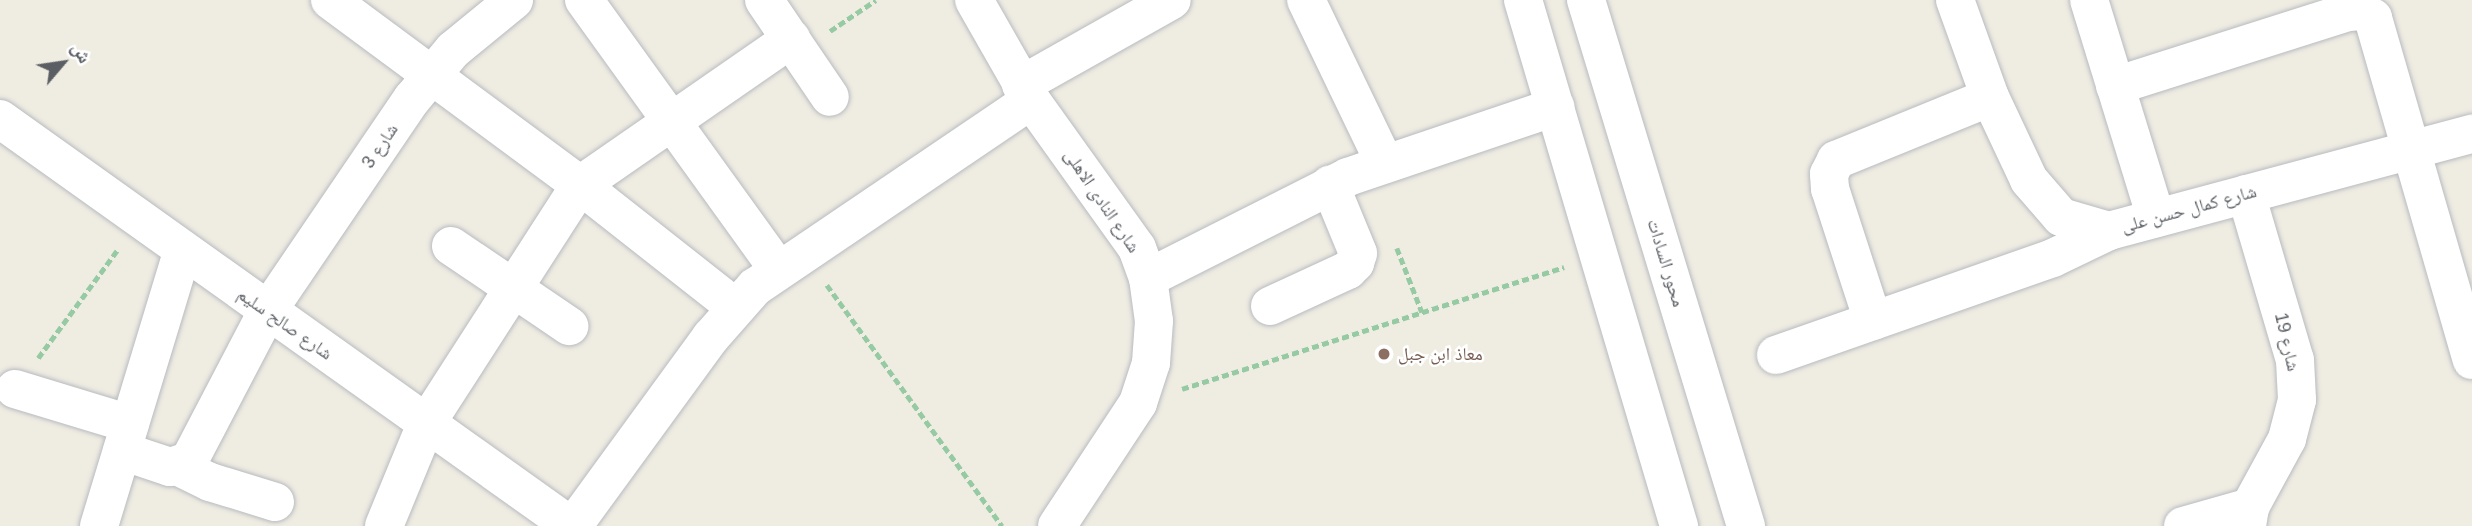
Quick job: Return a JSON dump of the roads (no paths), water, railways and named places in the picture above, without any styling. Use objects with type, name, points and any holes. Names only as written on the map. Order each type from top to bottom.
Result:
[{"type":"street","points":[[330,0],[580,185],[735,307]]},
{"type":"street","name":"شارع 3","points":[[179,467],[195,454],[267,312],[431,73],[514,0]]},
{"type":"street","points":[[584,0],[670,120],[791,261]]},
{"type":"street","points":[[764,0],[831,97]]},
{"type":"street","name":"شارع النادى الاهلى","points":[[974,0],[1026,93],[1137,248],[1148,278],[1154,321],[1152,352],[1139,403],[1070,519]]},
{"type":"street","points":[[1306,0],[1384,162]]},
{"type":"street","points":[[1523,0],[1679,526]]},
{"type":"street","name":"محور السادات","points":[[1586,0],[1746,526]]},
{"type":"street","name":"شارع كمال حسن على","points":[[1955,0],[1990,97],[2029,180],[2062,217],[2109,231],[2472,134]]},
{"type":"street","points":[[2088,0],[2155,218]]},
{"type":"street","points":[[563,523],[735,307],[791,261],[1026,93],[1158,4]]},
{"type":"street","points":[[2115,86],[2362,11],[2373,18],[2472,360]]},
{"type":"street","points":[[384,526],[426,424],[580,185],[670,120],[795,45]]},
{"type":"street","points":[[1873,321],[1830,189],[1829,174],[1836,160],[1990,97]]},
{"type":"street","points":[[1148,278],[1330,186],[1384,162],[1555,107]]},
{"type":"street","name":"شارع صالح سليم","points":[[0,119],[563,523]]},
{"type":"street","points":[[1270,306],[1348,270],[1355,263],[1358,253],[1330,186]]},
{"type":"street","name":"شارع 19","points":[[2246,194],[2295,360],[2297,400],[2287,439],[2249,517]]},
{"type":"street","points":[[1776,355],[2053,258],[2109,231]]},
{"type":"street","points":[[451,246],[569,326]]},
{"type":"street","points":[[99,526],[182,252]]},
{"type":"street","points":[[15,389],[126,438],[210,482],[275,502]]},
{"type":"street","points":[[2183,526],[2249,517]]},
{"type":"place","name":"معاذ ابن جبل","points":[[1384,354]]}]
